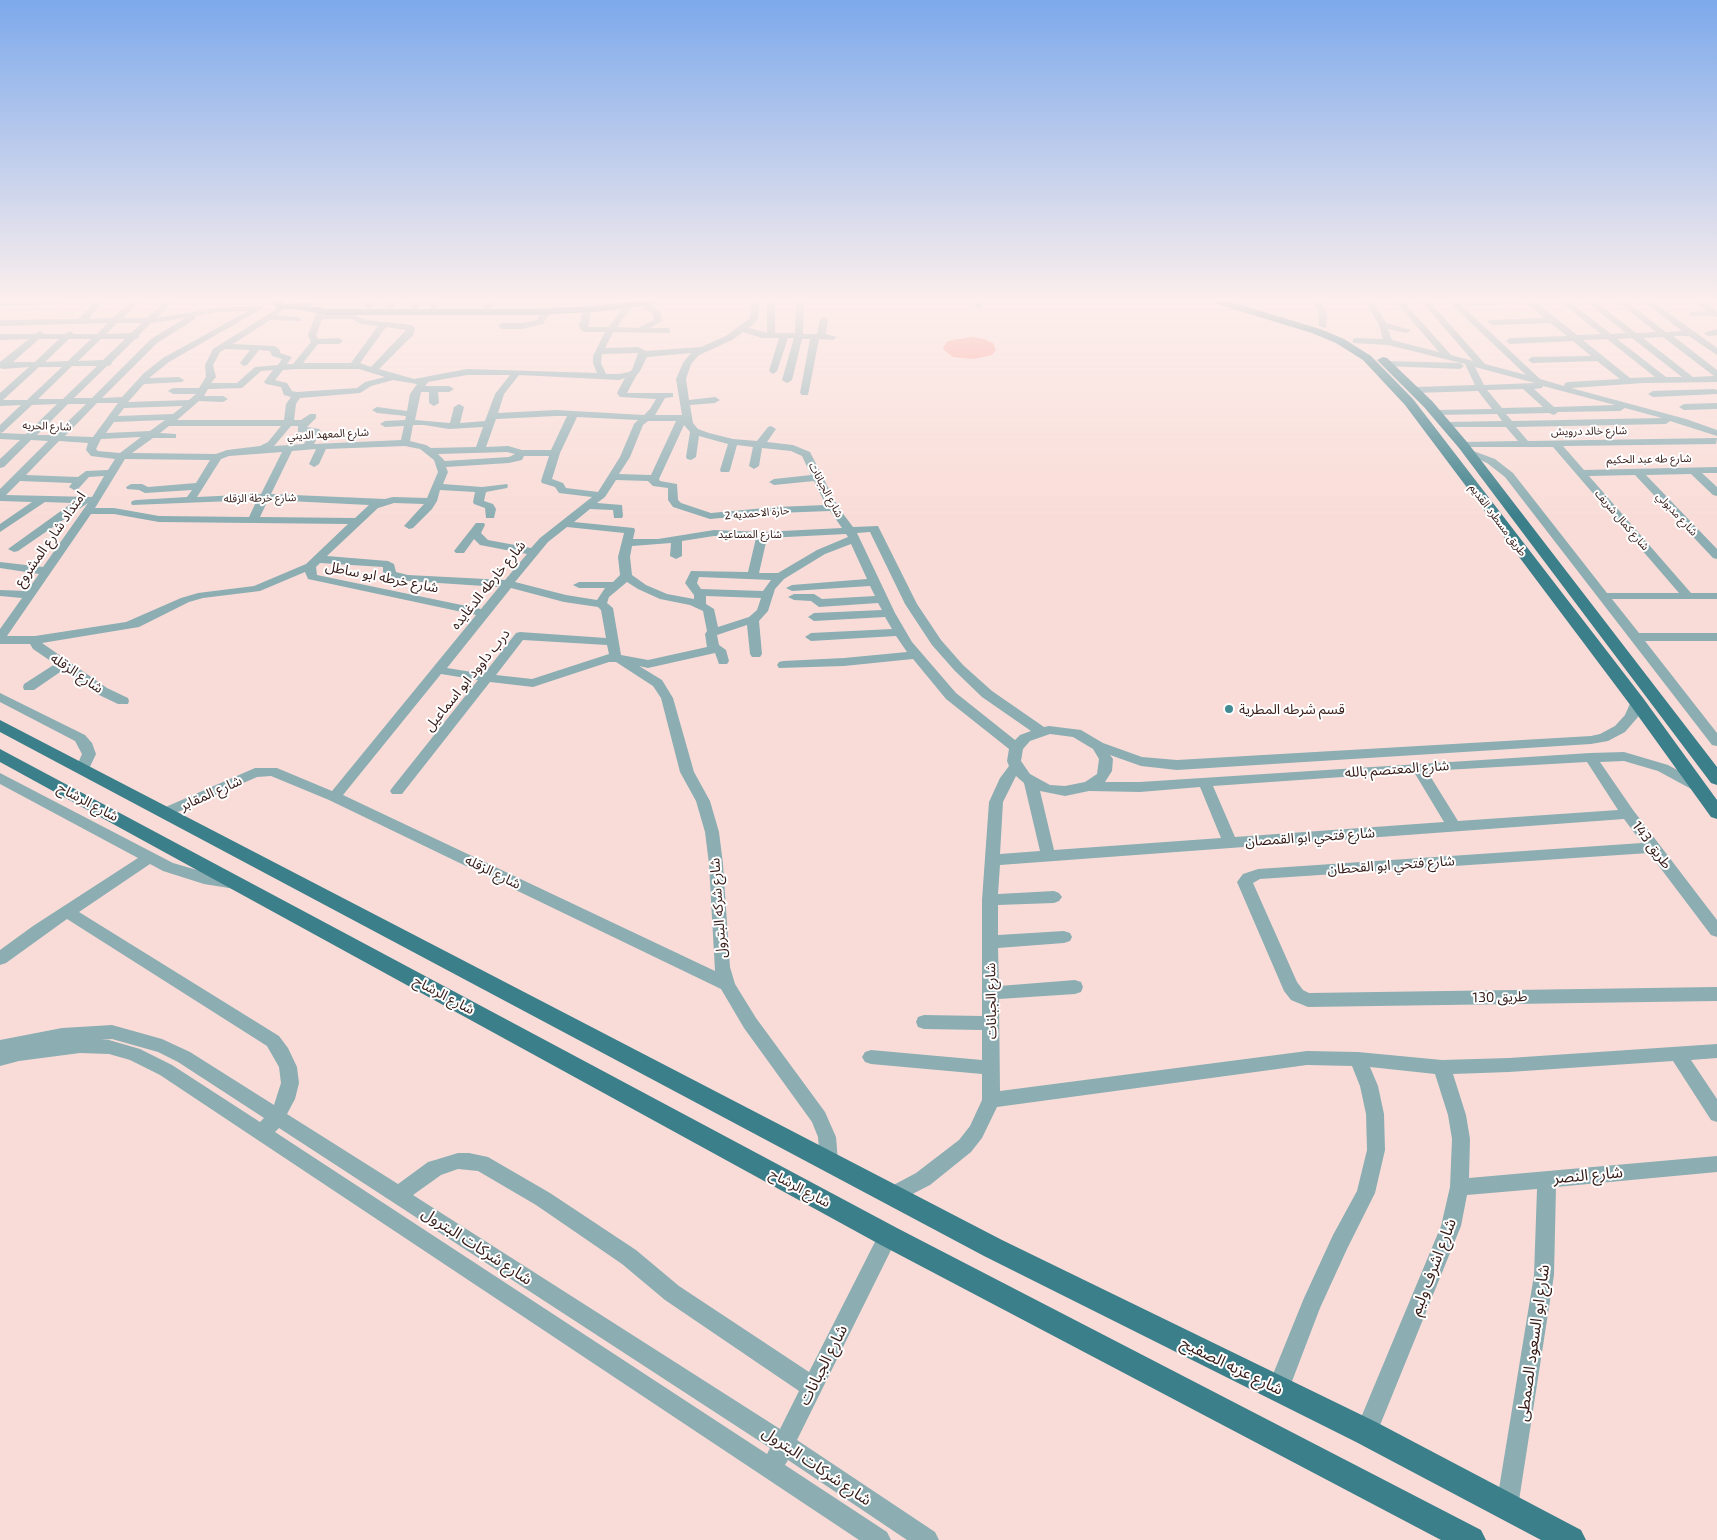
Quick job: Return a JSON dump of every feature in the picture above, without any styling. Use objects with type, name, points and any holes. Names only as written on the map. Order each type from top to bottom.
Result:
[{"type":"main road","name":"طريق مسطرد القديم","points":[[1382,374],[1409,402],[1637,702],[1717,813]]},
{"type":"main road","name":"طريق مسطرد القديم","points":[[1398,374],[1436,412],[1466,449],[1717,779]]},
{"type":"main road","name":"شارع الرشاح","points":[[0,724],[893,1194]]},
{"type":"main road","name":"شارع الرشاح","points":[[0,755],[888,1236]]},
{"type":"main road","name":"شارع عزبه الصفيح","points":[[893,1194],[993,1248],[1366,1432],[1571,1540]]},
{"type":"main road","points":[[888,1236],[1471,1540]]},
{"type":"street","points":[[0,398],[26,374]]},
{"type":"street","points":[[0,430],[58,374]]},
{"type":"street","points":[[0,465],[30,438],[93,374]]},
{"type":"street","points":[[0,496],[122,374]]},
{"type":"street","points":[[96,438],[123,402],[149,374]]},
{"type":"street","points":[[122,456],[171,420],[199,394],[211,377],[210,374]]},
{"type":"street","points":[[0,403],[96,400],[123,402],[199,394],[243,385],[253,374]]},
{"type":"street","points":[[276,374],[269,382],[284,385],[287,388],[287,393],[297,395],[360,390],[368,384],[385,382],[392,377]]},
{"type":"street","points":[[383,374],[414,382],[433,390],[449,389]]},
{"type":"street","points":[[405,443],[415,394],[421,385],[453,374]]},
{"type":"street","points":[[484,384],[491,374]]},
{"type":"street","points":[[480,449],[500,394],[515,374]]},
{"type":"street","points":[[541,374],[619,377],[632,374]]},
{"type":"street","points":[[632,374],[622,395],[648,397],[682,393]]},
{"type":"street","points":[[654,479],[684,418],[684,403],[680,380],[683,374]]},
{"type":"street","points":[[787,380],[789,374]]},
{"type":"street","points":[[805,393],[809,374]]},
{"type":"street","points":[[1474,374],[1480,387],[1525,444]]},
{"type":"street","points":[[1511,374],[1683,421],[1717,438]]},
{"type":"street","points":[[1529,374],[1537,381]]},
{"type":"street","points":[[1619,374],[1628,381]]},
{"type":"street","points":[[1656,374],[1664,380]]},
{"type":"street","points":[[1688,374],[1716,394]]},
{"type":"street","points":[[141,381],[179,380]]},
{"type":"street","points":[[1415,390],[1556,386],[1644,380],[1717,380]]},
{"type":"street","points":[[1644,380],[1671,418]]},
{"type":"street","points":[[1524,386],[1566,423]]},
{"type":"street","points":[[433,390],[434,403]]},
{"type":"street","points":[[174,391],[223,399]]},
{"type":"street","points":[[1653,394],[1716,394]]},
{"type":"street","points":[[252,451],[268,446],[288,422],[291,404],[297,395]]},
{"type":"street","name":"شارع خارطه الدغايده","points":[[334,797],[544,540],[601,496],[625,457],[639,424],[654,411],[662,396]]},
{"type":"street","points":[[684,403],[715,400]]},
{"type":"street","points":[[1684,407],[1717,406]]},
{"type":"street","points":[[454,426],[459,408]]},
{"type":"street","points":[[1436,412],[1636,408]]},
{"type":"street","points":[[377,410],[443,426],[490,420],[573,414],[684,418]]},
{"type":"street","points":[[573,414],[555,453],[546,481],[559,485],[563,491],[601,496]]},
{"type":"street","points":[[110,419],[171,420],[202,426],[288,422],[302,424],[313,416]]},
{"type":"street","points":[[385,424],[411,418]]},
{"type":"street","points":[[684,418],[695,431],[690,457]]},
{"type":"street","points":[[1447,425],[1683,421]]},
{"type":"street","points":[[302,424],[301,430],[314,430],[317,433],[308,447]]},
{"type":"street","points":[[754,466],[760,444],[771,429]]},
{"type":"street","name":"شارع الجبانات","points":[[695,431],[733,442],[801,450],[806,454],[833,508],[851,535],[899,632],[915,655],[951,696],[992,731],[1016,748]]},
{"type":"street","name":"شارع الحريه","points":[[0,436],[57,439],[151,435],[172,436]]},
{"type":"street","name":"شارع المعهد الديني","points":[[96,438],[91,450],[95,454],[122,456],[217,457],[227,453],[252,451],[405,443],[430,451]]},
{"type":"street","name":"شارع خالد درويش","points":[[1466,449],[1525,444],[1717,438]]},
{"type":"street","points":[[726,470],[733,442]]},
{"type":"street","points":[[186,457],[198,444]]},
{"type":"street","name":"شارع كمال شريف","points":[[1556,444],[1688,596]]},
{"type":"street","points":[[314,464],[323,446]]},
{"type":"street","points":[[253,520],[288,449]]},
{"type":"street","points":[[430,451],[508,449],[521,453],[555,453]]},
{"type":"street","points":[[1466,449],[1491,461],[1506,472],[1717,742]]},
{"type":"street","points":[[409,526],[432,501],[438,487],[442,464],[430,451]]},
{"type":"street","points":[[442,464],[499,465],[518,458],[521,453]]},
{"type":"street","name":"امتداد شارع المشروع","points":[[0,639],[6,621],[29,594],[88,511],[89,500],[112,473],[122,456]]},
{"type":"street","points":[[191,499],[217,457]]},
{"type":"street","name":"شارع طه عبد الحكيم","points":[[1581,473],[1717,470]]},
{"type":"street","points":[[1694,471],[1717,493]]},
{"type":"street","name":"شارع مدبولي","points":[[1638,472],[1717,556]]},
{"type":"street","points":[[61,499],[86,474],[112,473]]},
{"type":"street","name":"حارة الاحمديه 2","points":[[613,477],[654,479],[657,484],[673,486],[672,500],[677,505],[710,516],[776,510],[833,508]]},
{"type":"street","points":[[774,482],[818,477]]},
{"type":"street","points":[[17,478],[80,480]]},
{"type":"street","points":[[132,486],[142,487],[145,490],[199,486]]},
{"type":"street","points":[[438,487],[477,488],[481,490],[504,486]]},
{"type":"street","points":[[481,490],[478,502],[489,506],[491,509],[490,516]]},
{"type":"street","points":[[0,496],[89,500]]},
{"type":"street","name":"شارع خرطة الزقله","points":[[136,503],[264,497],[384,502]]},
{"type":"street","points":[[0,529],[43,499]]},
{"type":"street","points":[[14,549],[89,500]]},
{"type":"street","points":[[384,502],[432,501]]},
{"type":"street","name":"شارع خرطه ابو ساطل","points":[[384,502],[374,506],[356,521],[313,562],[312,577],[318,580],[484,613]]},
{"type":"street","points":[[587,506],[618,507],[618,516]]},
{"type":"street","points":[[88,511],[114,511],[159,519],[356,521]]},
{"type":"street","points":[[564,524],[629,529],[630,532],[624,557],[626,576],[642,587],[664,597],[699,598],[768,595]]},
{"type":"street","name":"شارع المساعيد","points":[[626,544],[658,542],[714,533],[851,535],[874,528],[911,604],[936,642],[959,668],[987,694],[1040,731]]},
{"type":"street","points":[[460,551],[478,529],[481,542],[488,545],[534,552]]},
{"type":"street","points":[[753,575],[762,535]]},
{"type":"street","points":[[713,632],[753,620],[762,611],[774,582],[851,535]]},
{"type":"street","points":[[676,556],[677,538]]},
{"type":"street","points":[[0,639],[35,640],[135,624],[185,600],[202,595],[256,589],[313,562],[388,564],[389,572],[392,575],[411,573],[508,584],[564,598],[601,604],[607,608],[610,616],[614,650],[608,658],[533,682],[487,678],[438,670]]},
{"type":"street","points":[[2,567],[45,572]]},
{"type":"street","points":[[396,594],[411,573]]},
{"type":"street","points":[[614,650],[648,664],[711,650],[713,646],[711,634],[713,632],[711,617],[691,583],[695,573],[780,577]]},
{"type":"street","points":[[601,604],[604,596],[626,576]]},
{"type":"street","points":[[874,582],[793,593],[814,598],[811,604],[882,599]]},
{"type":"street","points":[[579,585],[614,585]]},
{"type":"street","points":[[0,593],[29,594]]},
{"type":"street","points":[[1604,596],[1717,596]]},
{"type":"street","points":[[814,617],[889,613]]},
{"type":"street","points":[[753,620],[756,654]]},
{"type":"street","points":[[811,637],[899,632]]},
{"type":"street","name":"درب داوود ابو اسماعيل","points":[[398,791],[520,636],[614,650]]},
{"type":"street","points":[[1636,637],[1717,637]]},
{"type":"street","name":"شارع الزقله","points":[[35,640],[37,646],[102,691],[123,701]]},
{"type":"street","points":[[713,646],[720,650],[722,661]]},
{"type":"street","name":"شارع شركه البترول","points":[[614,650],[658,683],[667,698],[687,772],[702,801],[712,832],[722,958],[728,984],[737,1004],[819,1118],[827,1137],[829,1161]]},
{"type":"street","points":[[783,665],[844,662],[915,655]]},
{"type":"street","points":[[29,687],[63,664]]},
{"type":"street","points":[[0,697],[85,742],[89,754],[83,768]]},
{"type":"street","name":"شارع المعتصم بالله","points":[[1098,746],[1141,761],[1177,765],[1592,740],[1607,736],[1620,729],[1630,717],[1637,702]]},
{"type":"street","points":[[1058,730],[1076,733],[1098,746],[1106,759],[1105,771],[1102,777],[1090,786],[1074,791],[1056,790],[1031,782],[1016,767],[1014,754],[1016,748],[1025,738],[1040,731],[1058,730]]},
{"type":"street","name":"شارع المعتصم بالله","points":[[1090,786],[1140,787],[1624,756],[1676,774],[1699,788]]},
{"type":"street","name":"طريق 143","points":[[1590,757],[1628,814],[1717,931]]},
{"type":"street","name":"شارع الجبانات","points":[[893,1194],[923,1179],[965,1146],[976,1132],[991,1100],[990,900],[996,802],[1007,778],[1016,767]]},
{"type":"street","points":[[1418,768],[1454,826]]},
{"type":"street","name":"شارع الزقله","points":[[255,773],[272,771],[334,797],[728,984]]},
{"type":"street","name":"شارع المقابر","points":[[166,812],[255,773]]},
{"type":"street","points":[[0,778],[149,858],[204,878],[240,884]]},
{"type":"street","points":[[1031,782],[1048,856]]},
{"type":"street","points":[[1204,783],[1230,843]]},
{"type":"street","name":"شارع فتحي ابو القمصان","points":[[992,860],[1628,814]]},
{"type":"street","name":"شارع فتحي ابو القحطان","points":[[1290,986],[1244,882],[1253,876],[1268,873],[1653,847]]},
{"type":"street","points":[[0,960],[39,930],[149,858]]},
{"type":"street","points":[[990,900],[1054,896]]},
{"type":"street","points":[[67,912],[273,1041],[282,1053],[288,1067],[290,1083],[286,1100],[277,1117],[262,1133]]},
{"type":"street","points":[[990,942],[1064,937]]},
{"type":"street","name":"طريق 130","points":[[1290,986],[1297,995],[1308,1000],[1717,994]]},
{"type":"street","points":[[991,993],[1074,987]]},
{"type":"street","points":[[924,1022],[991,1023]]},
{"type":"street","name":"شارع شركات البترول","points":[[0,1047],[62,1035],[112,1032],[162,1046],[184,1057],[784,1444],[927,1540]]},
{"type":"street","name":"شارع شركات البترول","points":[[0,1059],[19,1054],[80,1046],[109,1047],[134,1054],[166,1070],[879,1540]]},
{"type":"street","points":[[991,1100],[1297,1059],[1358,1058],[1442,1067],[1509,1065],[1677,1052],[1717,1051]]},
{"type":"street","points":[[1677,1052],[1717,1114]]},
{"type":"street","points":[[871,1057],[992,1068]]},
{"type":"street","points":[[1278,1389],[1311,1305],[1340,1242],[1366,1193],[1376,1150],[1375,1114],[1369,1086],[1358,1058]]},
{"type":"street","name":"شارع اشرف وليم","points":[[1366,1432],[1451,1226],[1459,1187],[1461,1139],[1457,1115],[1442,1067]]},
{"type":"street","points":[[398,1196],[435,1168],[458,1161],[482,1163],[543,1199],[629,1257],[672,1293],[812,1387]]},
{"type":"street","name":"شارع النصر","points":[[1459,1187],[1717,1164]]},
{"type":"street","name":"شارع ابو السعود الصمطى","points":[[1507,1507],[1544,1275],[1548,1178]]},
{"type":"street","name":"شارع الجبانات","points":[[772,1468],[888,1236]]},
{"type":"place","name":"قسم شرطه المطرية","points":[[1229,709]]}]
